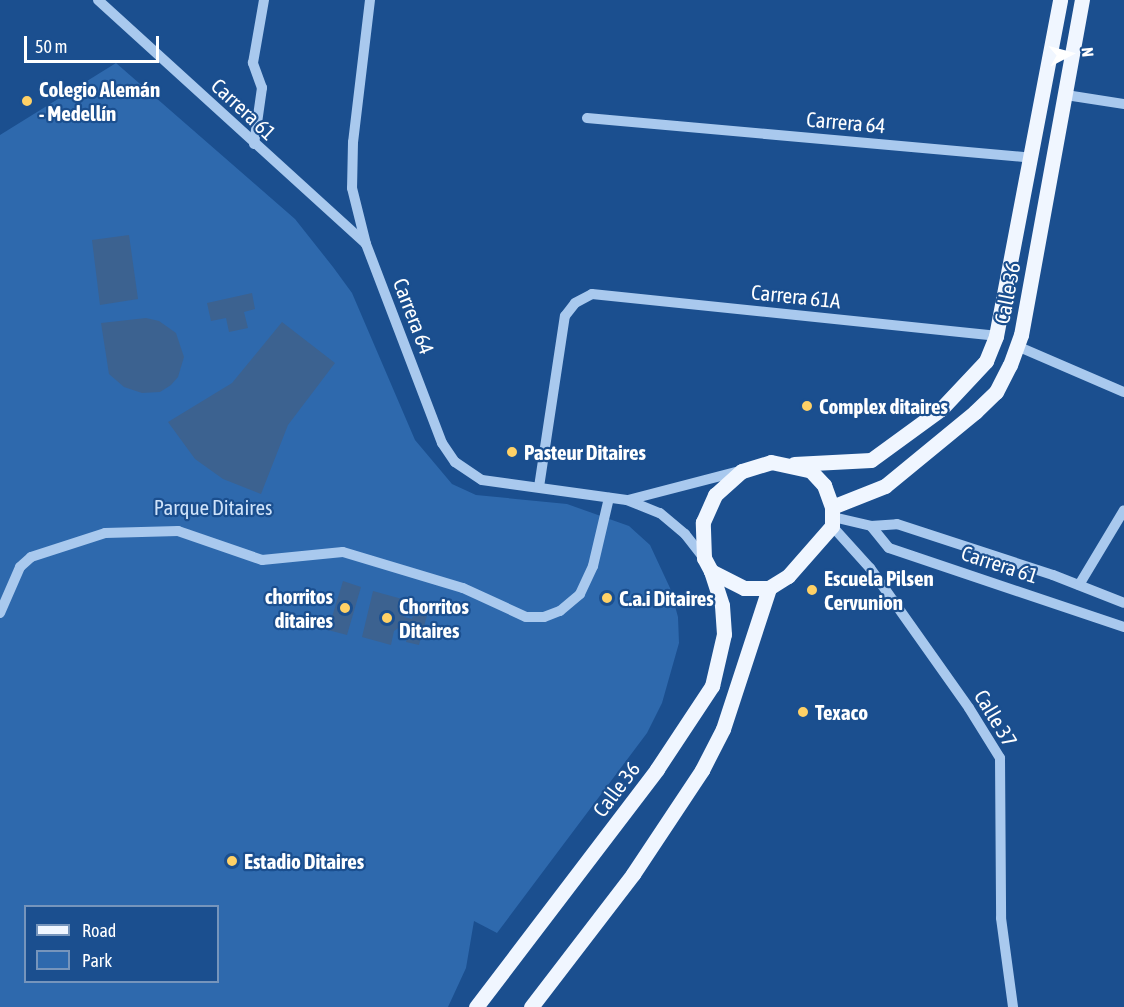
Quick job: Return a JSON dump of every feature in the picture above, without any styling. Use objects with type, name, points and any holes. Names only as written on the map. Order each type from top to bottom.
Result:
[{"type":"main road","name":"Calle 36","points":[[794,464],[871,460],[941,409],[966,386],[986,361],[996,336],[1060,0]]},
{"type":"main road","name":"Calle 36","points":[[832,517],[885,486],[996,392],[1017,346],[1066,95],[1082,0]]},
{"type":"main road","points":[[531,1007],[633,874],[702,770],[727,719],[769,588],[805,560],[832,517],[824,485],[810,470],[794,464],[771,462],[742,471],[715,495],[704,522],[708,565],[744,588],[769,588]]},
{"type":"main road","name":"Calle 36","points":[[476,1007],[657,769],[712,686],[724,634],[722,605],[708,565]]},
{"type":"street","name":"Carrera 61","points":[[98,0],[366,244]]},
{"type":"street","points":[[254,144],[262,88],[253,63],[264,0]]},
{"type":"street","name":"Carrera 64","points":[[370,0],[352,177],[366,244],[442,443],[455,462],[482,480],[627,500],[660,513],[685,534],[708,565]]},
{"type":"street","points":[[1066,95],[1124,104]]},
{"type":"street","name":"Carrera 64","points":[[587,118],[1031,159]]},
{"type":"street","name":"Carrera 61A","points":[[538,487],[564,316],[575,303],[592,294],[996,336]]},
{"type":"street","points":[[1017,346],[1124,392]]},
{"type":"street","name":"Carrera 64","points":[[627,500],[742,471]]},
{"type":"street","points":[[0,613],[20,567],[31,557],[105,533],[178,531],[262,560],[343,552],[463,588],[526,617],[544,617],[560,611],[580,594],[593,566],[609,498]]},
{"type":"street","points":[[1079,585],[1124,510]]},
{"type":"street","name":"Carrera 61","points":[[832,517],[871,526],[897,524],[1079,585],[1124,603]]},
{"type":"street","name":"Calle 37","points":[[832,517],[870,567],[1000,758],[1001,918],[1013,1007]]},
{"type":"street","name":"Carrera 61","points":[[871,526],[889,548],[1124,627]]},
{"type":"green space","name":"Parque Ditaires","points":[[116,63],[295,219],[352,293],[415,440],[452,484],[476,495],[567,504],[629,526],[650,545],[670,588],[678,617],[679,643],[662,703],[647,733],[497,933],[474,921],[466,968],[448,1007],[0,1007],[0,135]]},
{"type":"shaded area","points":[[129,235],[138,299],[100,305],[92,240]]},
{"type":"shaded area","points":[[252,293],[255,309],[244,312],[248,328],[229,332],[226,318],[211,321],[207,303]]},
{"type":"shaded area","points":[[146,318],[159,321],[176,333],[184,357],[178,377],[160,392],[142,393],[124,387],[109,374],[101,323]]},
{"type":"shaded area","points":[[282,322],[335,363],[288,425],[261,494],[223,479],[195,459],[168,422],[232,383]]},
{"type":"shaded area","name":"chorritos ditaires","points":[[343,581],[361,587],[347,635],[328,630]]},
{"type":"shaded area","name":"Chorritos Ditaires","points":[[373,591],[402,599],[399,610],[404,617],[412,619],[416,605],[429,608],[419,645],[406,642],[410,629],[401,626],[394,631],[391,645],[362,637]]},
{"type":"place","name":"Colegio Alemán - Medellín","points":[[27,101]]},
{"type":"place","name":"Complex ditaires","points":[[807,406]]},
{"type":"place","name":"Pasteur Ditaires","points":[[512,452]]},
{"type":"place","name":"Escuela Pilsen Cervunion","points":[[812,590]]},
{"type":"place","name":"C.a.i Ditaires","points":[[607,598]]},
{"type":"place","name":"chorritos ditaires","points":[[345,608]]},
{"type":"place","name":"Chorritos Ditaires","points":[[387,618]]},
{"type":"place","name":"Texaco","points":[[803,712]]},
{"type":"place","name":"Estadio Ditaires","points":[[232,861]]}]
